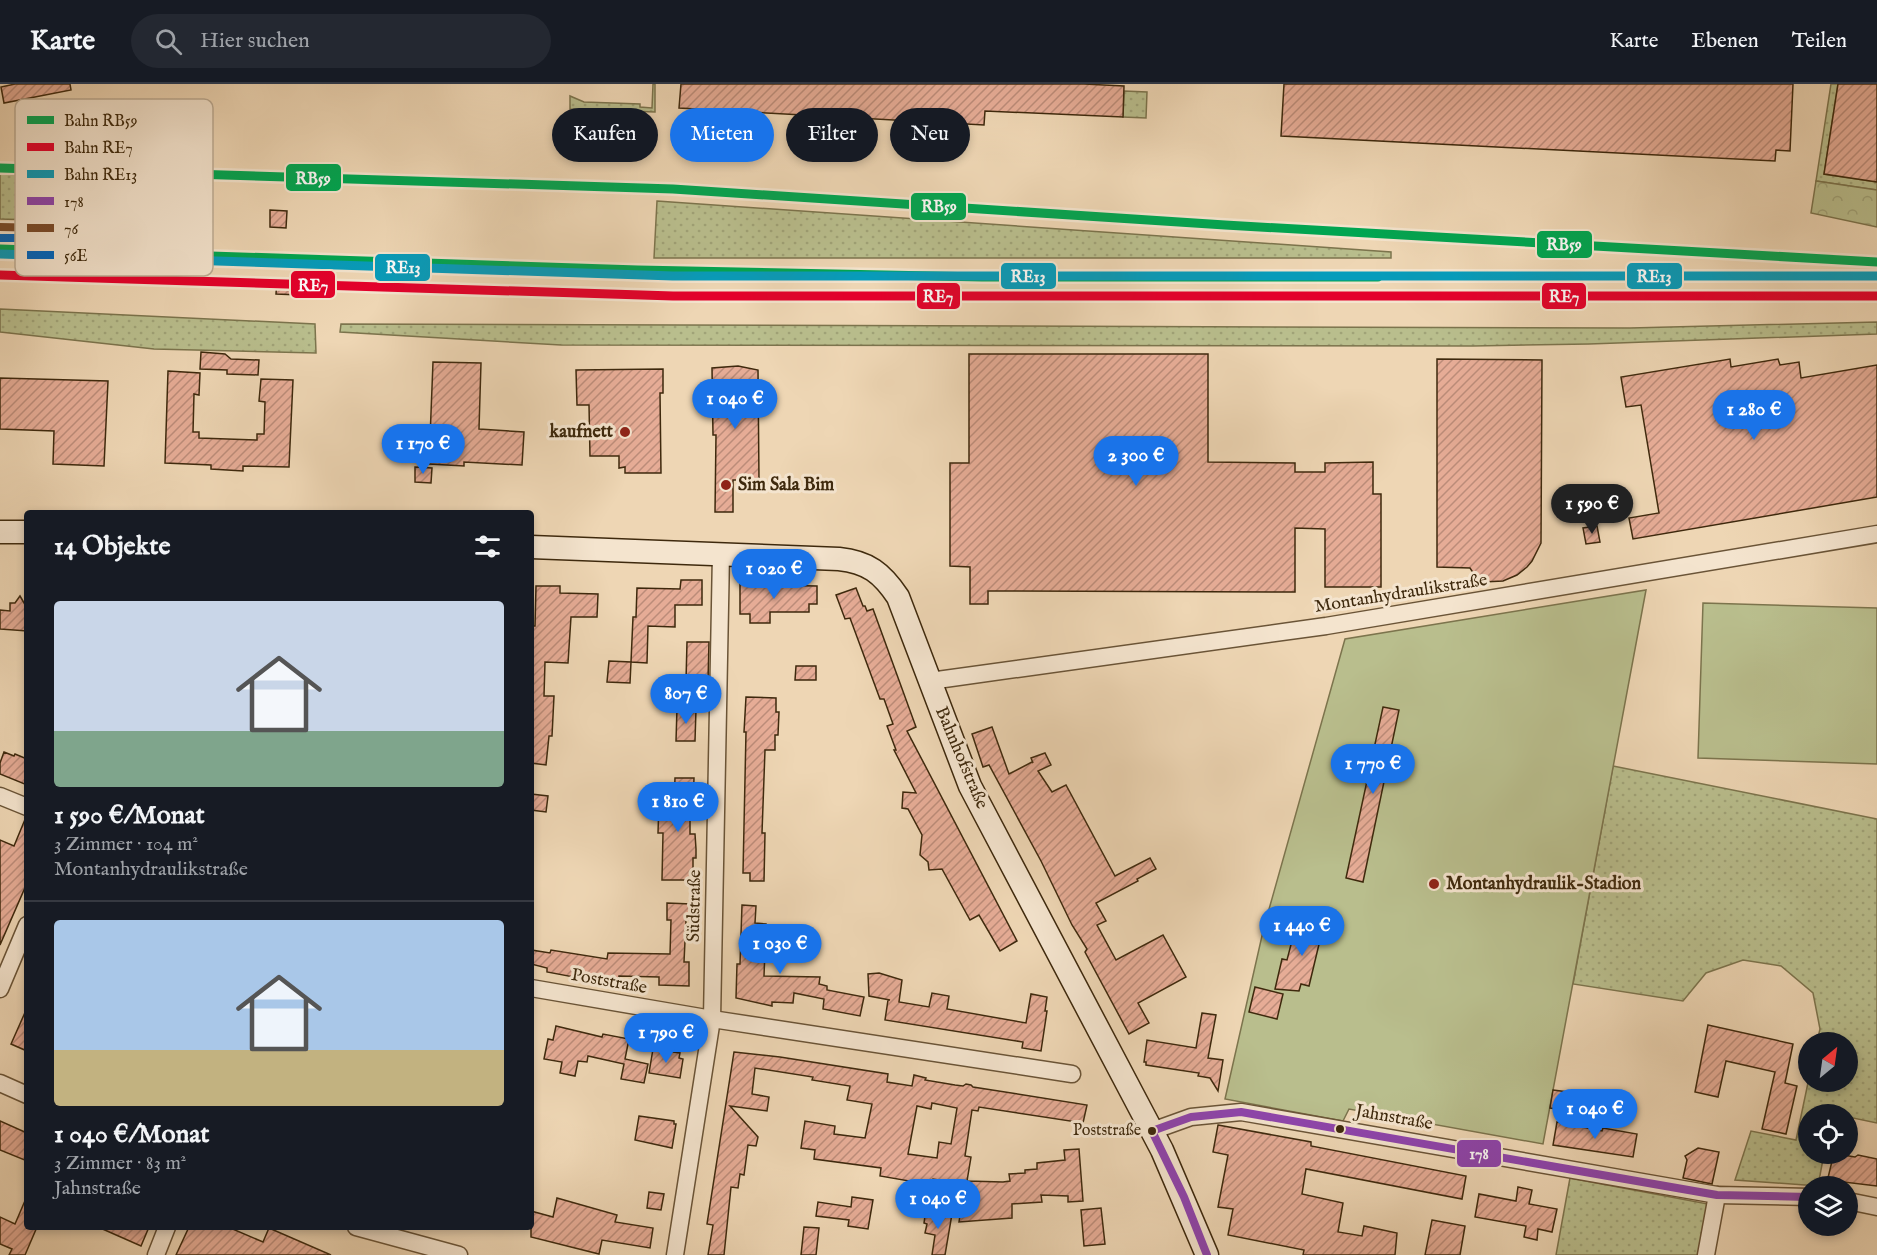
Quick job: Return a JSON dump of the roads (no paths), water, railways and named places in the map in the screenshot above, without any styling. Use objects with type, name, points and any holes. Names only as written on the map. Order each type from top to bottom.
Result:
[{"type":"main road","points":[[0,532],[24,532]]},
{"type":"main road","name":"Bahnhofstraße","points":[[534,547],[855,560],[872,568],[886,580],[898,597],[970,786],[1152,1131],[1184,1197],[1207,1255]]},
{"type":"street","name":"Montanhydraulikstraße","points":[[930,681],[1326,626],[1877,534]]},
{"type":"street","name":"Südstraße","points":[[675,1255],[712,1019],[721,554]]},
{"type":"street","points":[[0,796],[24,806]]},
{"type":"street","points":[[0,989],[24,932]]},
{"type":"street","name":"Poststraße","points":[[534,989],[712,1019],[1072,1074]]},
{"type":"street","points":[[0,1083],[24,1094]]},
{"type":"street","name":"Jahnstraße","points":[[1152,1131],[1191,1117],[1241,1112],[1717,1195],[1798,1197]]},
{"type":"street","points":[[1706,1255],[1717,1195]]},
{"type":"street","points":[[1858,1203],[1877,1207]]},
{"type":"street","points":[[156,1255],[166,1230]]},
{"type":"street","points":[[367,1230],[453,1254]]},
{"type":"rail line","name":"RB59","points":[[0,168],[15,168]]},
{"type":"rail line","name":"RB59","points":[[213,175],[673,189],[1225,225],[1877,262]]},
{"type":"rail line","name":"RB59","points":[[0,249],[15,249]]},
{"type":"rail line","name":"RE13","points":[[0,254],[15,254]]},
{"type":"rail line","name":"RB59","points":[[213,256],[638,270],[982,277],[1378,277]]},
{"type":"rail line","name":"RE13","points":[[213,261],[673,276],[1877,276]]},
{"type":"rail line","name":"RE7","points":[[0,275],[15,275]]},
{"type":"rail line","name":"RE7","points":[[32,276],[673,296],[1877,296]]},
{"type":"place","name":"kaufnett","points":[[625,432]]},
{"type":"place","name":"Sim Sala Bim","points":[[726,485]]},
{"type":"place","name":"Montanhydraulik-Stadion","points":[[1434,884]]},
{"type":"place","name":"Poststraße","points":[[1152,1131]]}]
